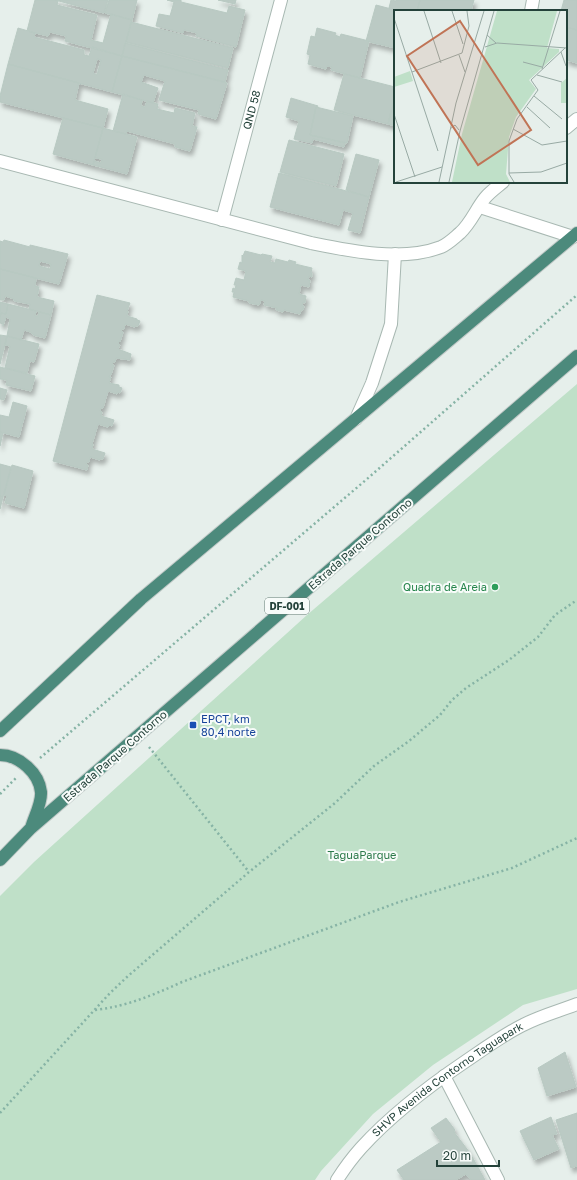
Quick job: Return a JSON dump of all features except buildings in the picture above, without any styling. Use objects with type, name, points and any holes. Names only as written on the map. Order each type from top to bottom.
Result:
[{"type":"highway","points":[[0,731],[142,599],[575,235]]},
{"type":"highway","name":"Estrada Parque Contorno","points":[[0,860],[30,829],[577,356]]},
{"type":"highway","points":[[0,754],[11,756],[20,761],[28,768],[39,782],[41,791],[40,802],[30,829]]},
{"type":"street","name":"QND 58","points":[[222,220],[281,0]]},
{"type":"street","points":[[531,10],[533,0]]},
{"type":"street","points":[[567,127],[577,119]]},
{"type":"street","points":[[0,161],[311,243],[354,252],[395,254],[416,253],[442,247],[462,232],[482,202],[502,183]]},
{"type":"street","points":[[482,202],[489,183]]},
{"type":"street","points":[[482,202],[575,235]]},
{"type":"street","points":[[356,419],[372,383],[391,324],[395,254]]},
{"type":"street","name":"SHVP Avenida Contorno Taguapark","points":[[337,1180],[360,1149],[378,1131],[444,1076],[493,1042],[523,1025],[545,1015],[577,1004]]},
{"type":"street","points":[[444,1076],[498,1180]]},
{"type":"path","points":[[0,794],[28,768],[361,484],[577,295]]},
{"type":"path","points":[[0,1113],[110,993],[128,976],[248,872],[335,803],[374,766],[409,741],[440,714],[452,700],[466,688],[509,660],[538,637],[555,615],[577,600]]},
{"type":"path","points":[[139,734],[248,872]]},
{"type":"path","points":[[95,1010],[116,1008],[399,902],[512,868],[577,838]]},
{"type":"green space","name":"TaguaParque","points":[[577,384],[577,989],[523,1005],[433,1065],[373,1114],[321,1171],[315,1180],[0,1180],[0,896],[34,862],[307,615]]},
{"type":"place","name":"Quadra de Areia","points":[[495,587]]},
{"type":"place","name":"EPCT, km 80,4 norte","points":[[193,725]]}]
